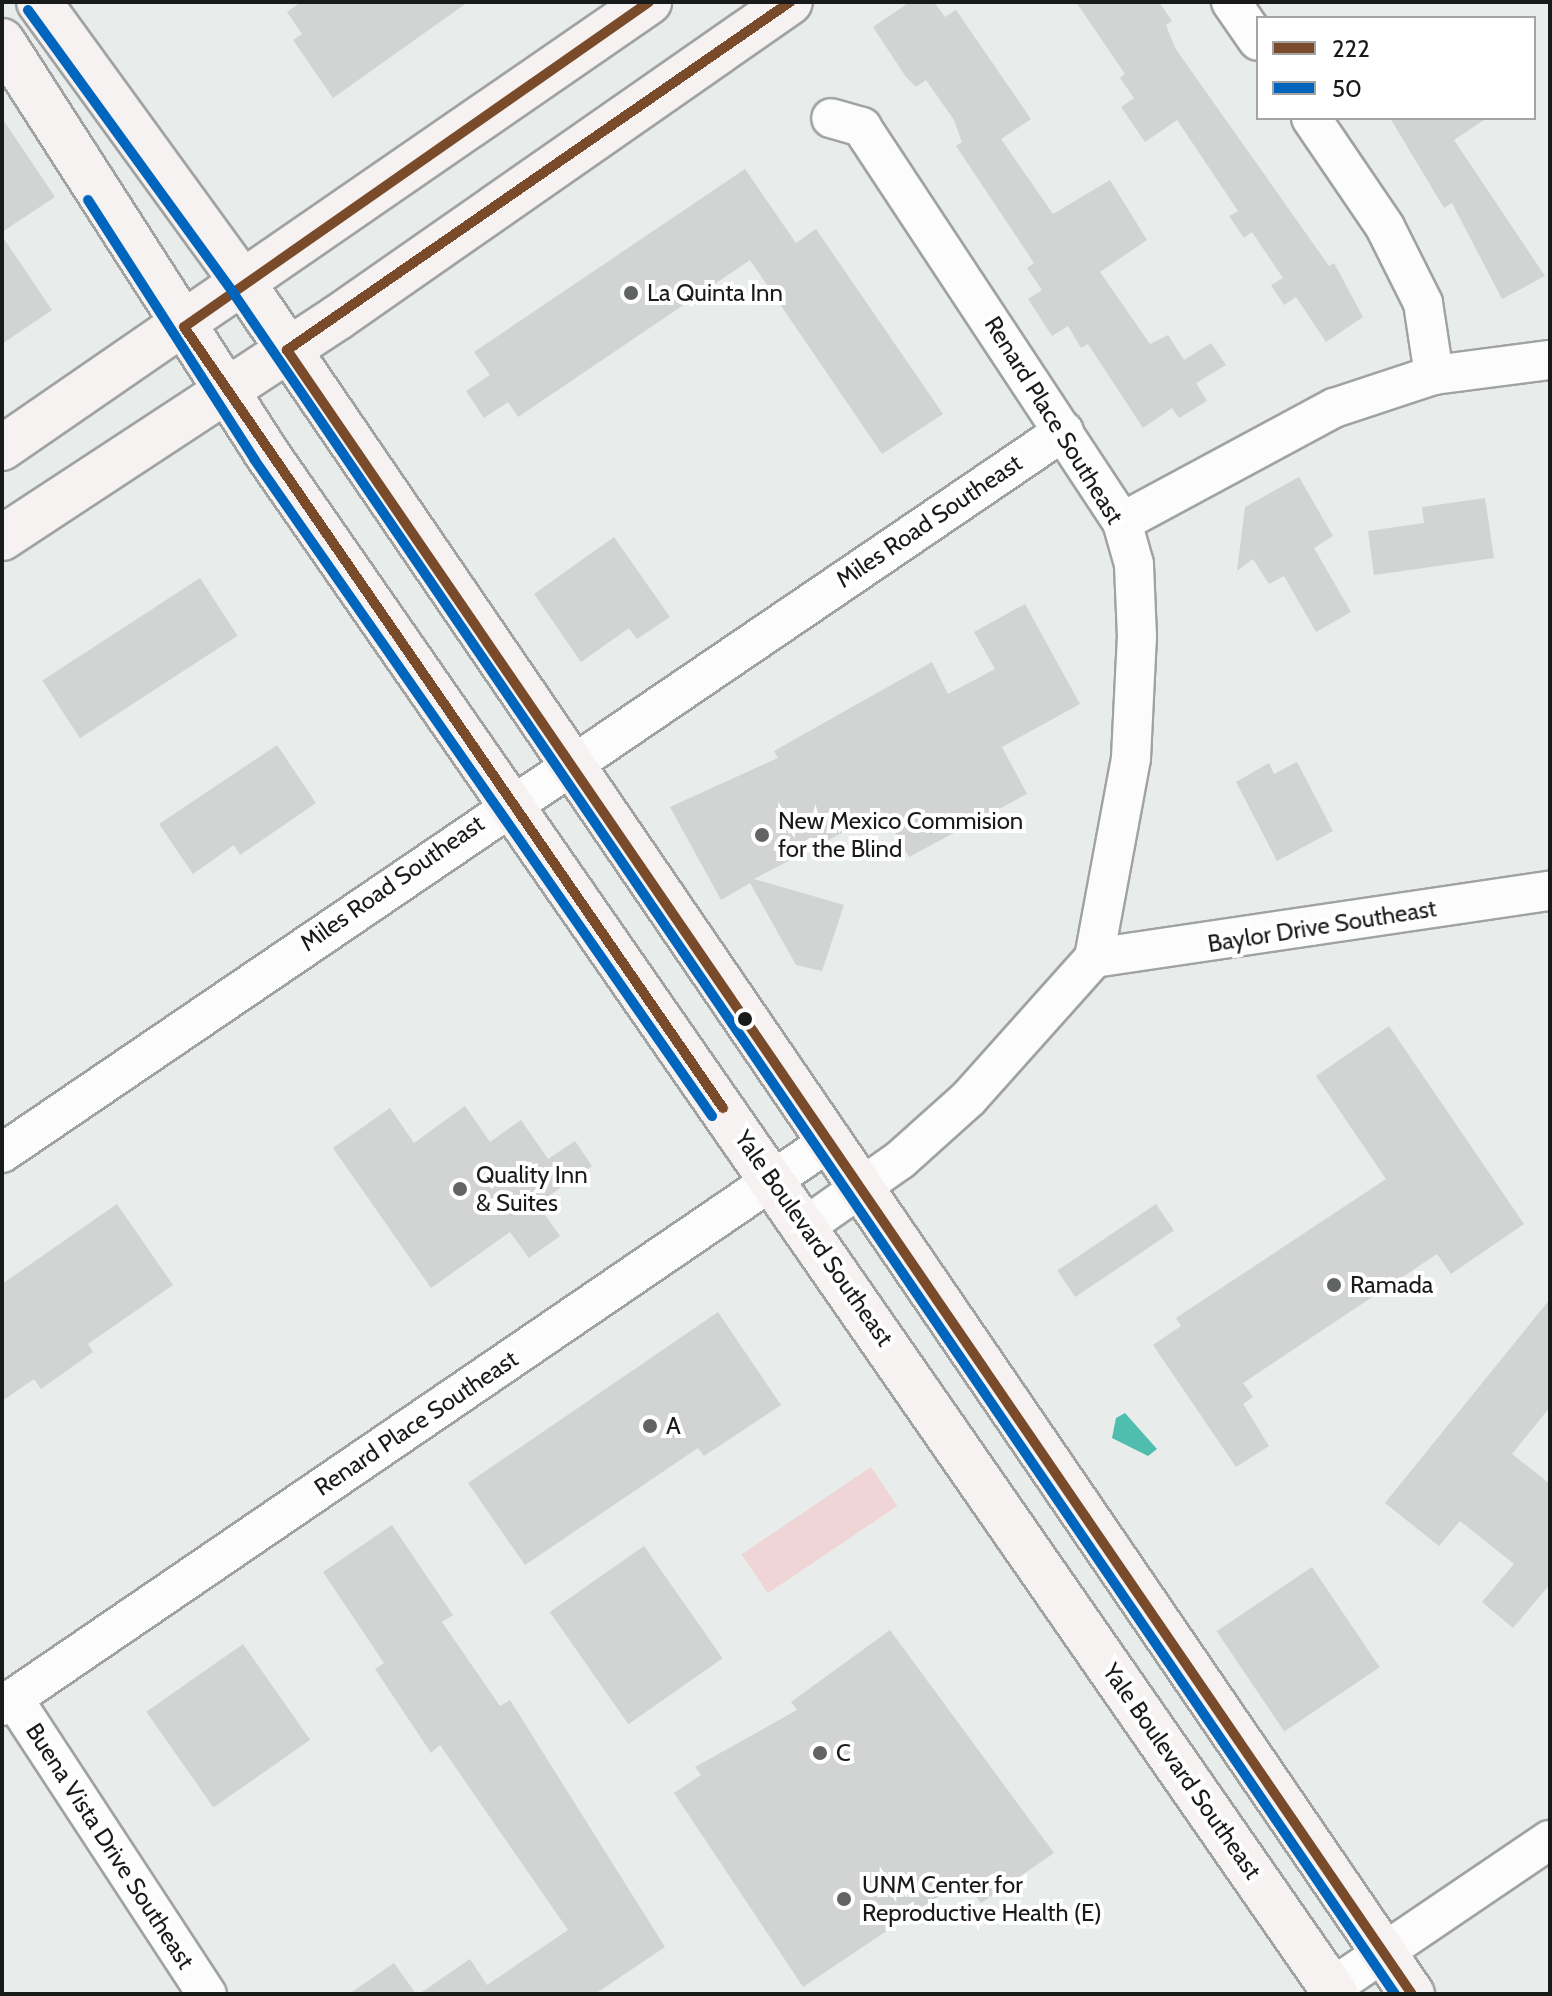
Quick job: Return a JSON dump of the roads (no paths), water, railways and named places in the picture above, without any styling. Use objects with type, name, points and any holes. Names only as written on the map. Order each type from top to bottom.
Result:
[{"type":"main road","points":[[39,2],[245,286],[1412,1994]]},
{"type":"main road","points":[[2,448],[245,286],[649,2]]},
{"type":"main road","points":[[2,538],[287,350],[790,2]]},
{"type":"main road","name":"Yale Boulevard Southeast","points":[[2,41],[226,391],[507,803],[774,1179],[1333,1991]]},
{"type":"street","points":[[1231,2],[1256,38]]},
{"type":"street","name":"Renard Place Southeast","points":[[831,118],[862,127],[1122,522],[1134,564],[1137,637],[1131,758],[1094,958]]},
{"type":"street","points":[[1312,120],[1385,227],[1423,303],[1434,375]]},
{"type":"street","points":[[1122,522],[1334,408],[1434,375],[1550,360]]},
{"type":"street","name":"Miles Road Southeast","points":[[2,1153],[507,803],[1064,431]]},
{"type":"street","name":"Baylor Drive Southeast","points":[[1094,958],[1550,891]]},
{"type":"street","points":[[806,1226],[862,1190],[969,1098],[1094,958]]},
{"type":"street","name":"Renard Place Southeast","points":[[8,1702],[830,1141]]},
{"type":"street","name":"Buena Vista Drive Southeast","points":[[8,1702],[207,1994]]},
{"type":"street","points":[[1333,1991],[1383,1953],[1550,1840]]},
{"type":"place","name":"La Quinta Inn","points":[[631,293]]},
{"type":"place","name":"New Mexico Commision for the Blind","points":[[762,835]]},
{"type":"place","name":"Quality Inn & Suites","points":[[460,1189]]},
{"type":"place","name":"Ramada","points":[[1334,1285]]},
{"type":"place","name":"A","points":[[650,1426]]},
{"type":"place","name":"C","points":[[820,1753]]},
{"type":"place","name":"UNM Center for Reproductive Health (E)","points":[[844,1899]]}]
